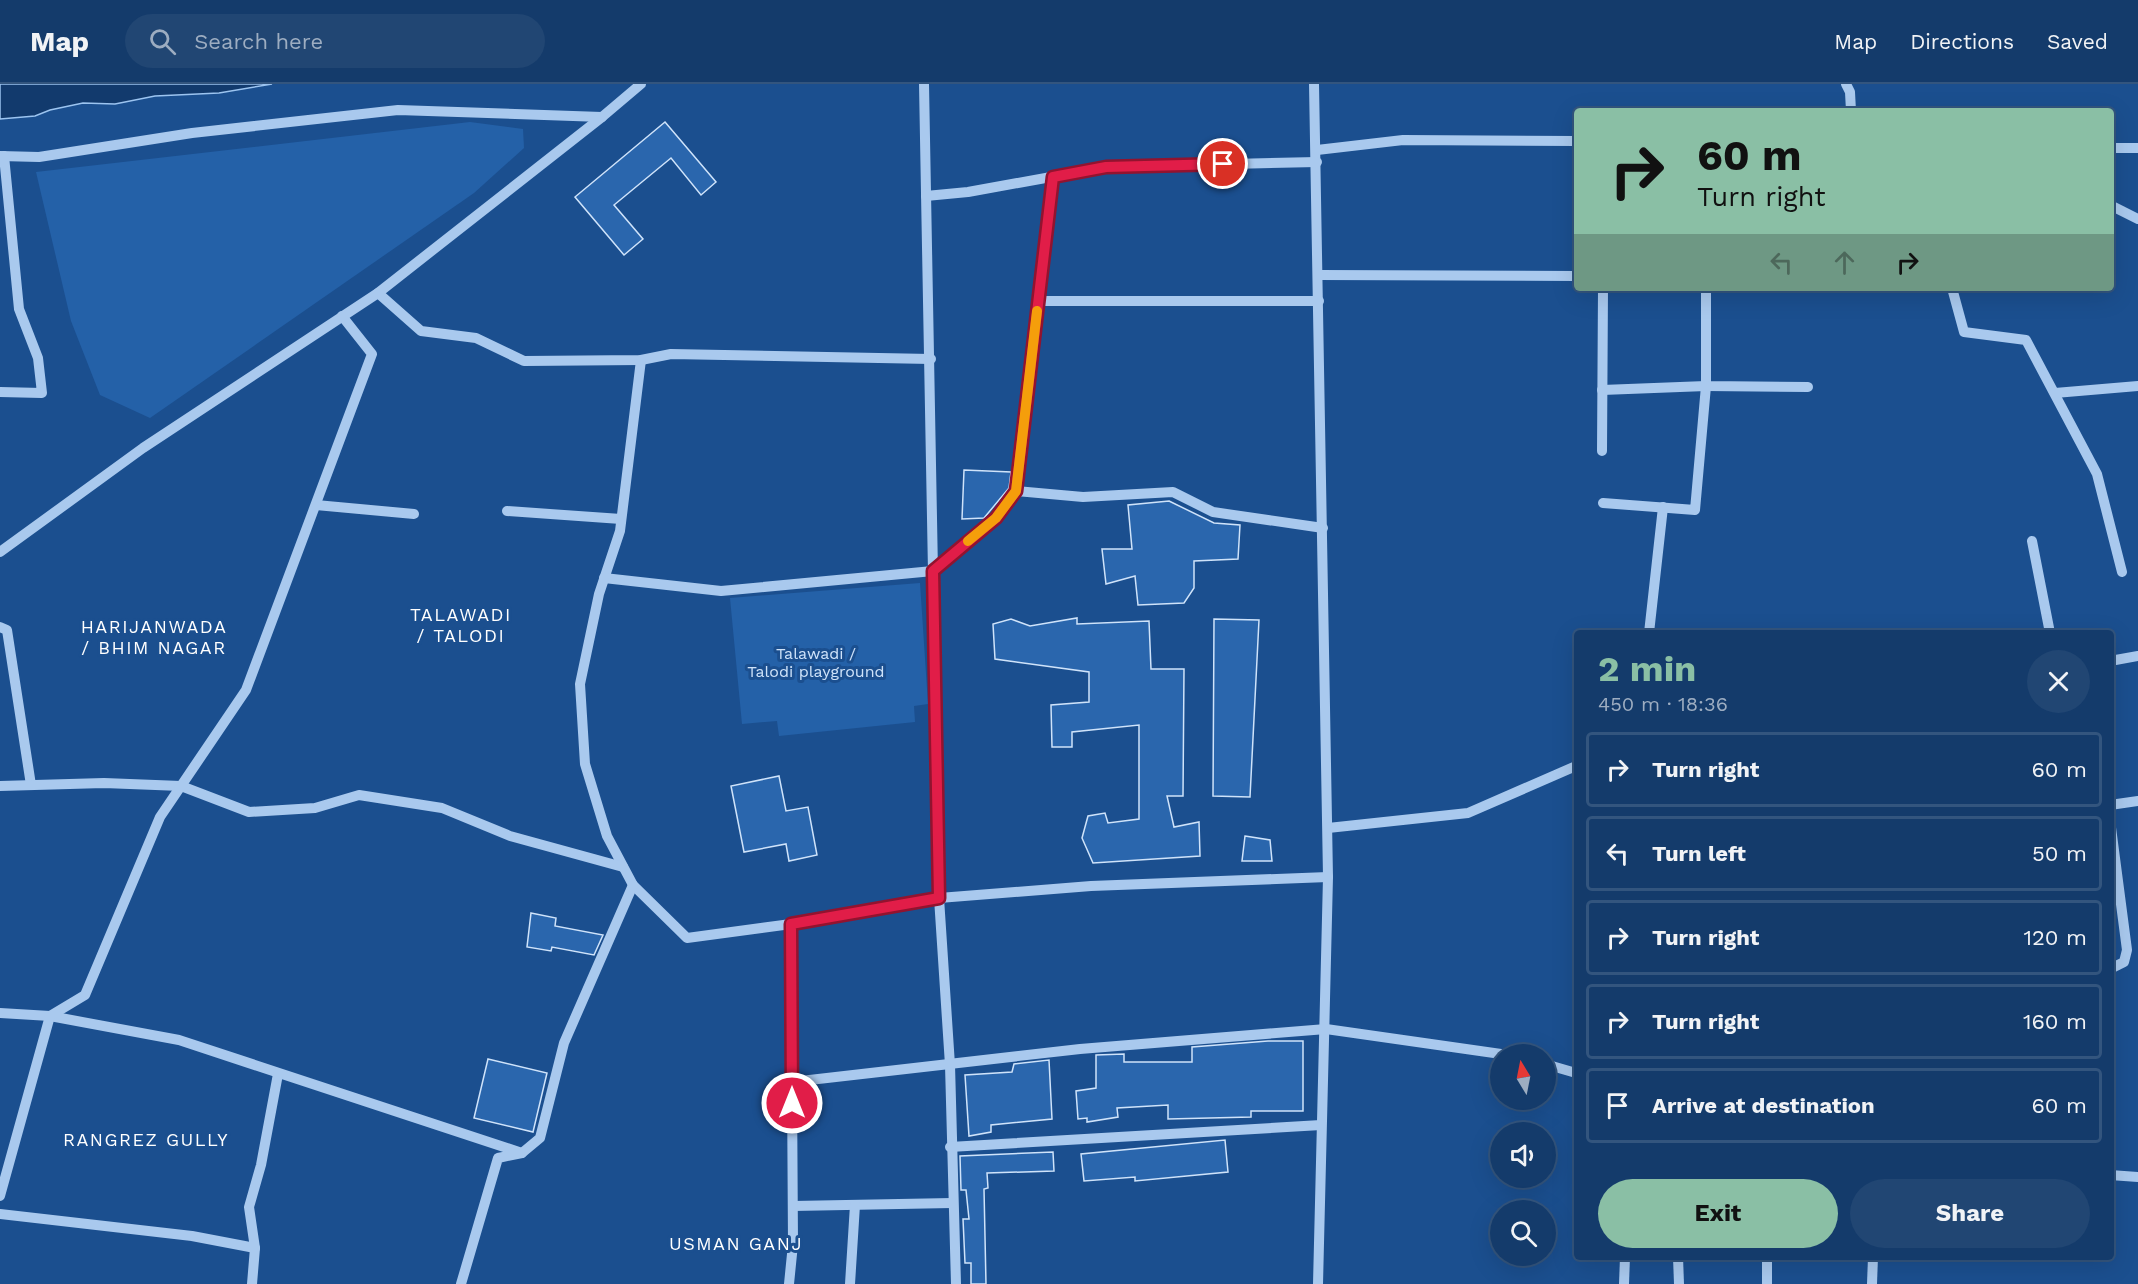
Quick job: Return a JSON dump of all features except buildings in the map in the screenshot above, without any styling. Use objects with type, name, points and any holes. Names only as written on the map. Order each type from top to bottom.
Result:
[{"type":"street","points":[[0,552],[143,448],[378,293],[641,84]]},
{"type":"street","points":[[924,84],[931,359],[939,898],[950,1065],[950,1147],[956,1284]]},
{"type":"street","points":[[1314,84],[1328,828],[1326,1029],[1321,1125],[1318,1284]]},
{"type":"street","points":[[1846,84],[1850,92],[1851,108]]},
{"type":"street","points":[[0,392],[42,393],[38,358],[20,309],[2,156],[39,157],[192,133],[398,110],[602,117]]},
{"type":"street","points":[[1317,150],[1403,140],[1574,141]]},
{"type":"street","points":[[2114,148],[2138,148]]},
{"type":"street","points":[[926,196],[1106,167],[1317,162]]},
{"type":"street","points":[[604,578],[721,591],[933,571],[996,518],[1016,491],[1053,177]]},
{"type":"street","points":[[2114,207],[2138,219]]},
{"type":"street","points":[[1319,275],[1574,276]]},
{"type":"street","points":[[1602,451],[1603,291]]},
{"type":"street","points":[[1603,502],[1695,510],[1706,386],[1706,291]]},
{"type":"street","points":[[1953,291],[1964,332],[2026,340],[2097,474],[2122,572]]},
{"type":"street","points":[[378,293],[421,331],[476,338],[524,361],[641,360],[671,354],[931,359]]},
{"type":"street","points":[[1038,301],[1319,301]]},
{"type":"street","points":[[0,1196],[50,1016],[85,995],[160,817],[246,690],[372,354],[342,316]]},
{"type":"street","points":[[641,360],[621,519],[604,578],[580,684],[585,764],[607,836],[633,885],[687,938],[791,924],[939,898],[1091,886],[1328,877]]},
{"type":"street","points":[[1602,390],[1706,386],[1808,387]]},
{"type":"street","points":[[2055,393],[2138,386]]},
{"type":"street","points":[[1016,491],[1083,497],[1173,492],[1213,512],[1323,528]]},
{"type":"street","points":[[316,505],[414,514]]},
{"type":"street","points":[[1649,630],[1663,507]]},
{"type":"street","points":[[507,511],[621,519]]},
{"type":"street","points":[[2032,541],[2049,630]]},
{"type":"street","points":[[0,627],[7,630],[32,785]]},
{"type":"street","points":[[2114,660],[2138,656]]},
{"type":"street","points":[[1328,828],[1468,813],[1574,767]]},
{"type":"street","points":[[0,786],[104,783],[181,786],[249,812],[315,808],[358,795],[442,808],[510,836],[623,867]]},
{"type":"street","points":[[2114,804],[2138,801]]},
{"type":"street","points":[[2114,851],[2127,950],[2124,962],[2114,967]]},
{"type":"street","points":[[461,1284],[498,1158],[522,1153],[540,1138],[564,1043],[633,885]]},
{"type":"street","points":[[789,1284],[793,1206],[791,924]]},
{"type":"street","points":[[0,1014],[50,1016],[179,1040],[522,1153]]},
{"type":"street","points":[[792,1082],[1080,1049],[1326,1029],[1490,1052]]},
{"type":"street","points":[[1556,1067],[1574,1072]]},
{"type":"street","points":[[252,1284],[255,1248],[249,1207],[261,1165],[278,1074]]},
{"type":"street","points":[[950,1147],[1321,1125]]},
{"type":"street","points":[[2114,1175],[2138,1176]]},
{"type":"street","points":[[793,1206],[952,1203]]},
{"type":"street","points":[[850,1284],[855,1205]]},
{"type":"street","points":[[0,1214],[192,1236],[255,1248]]},
{"type":"street","points":[[1624,1284],[1625,1260]]},
{"type":"street","points":[[1678,1260],[1678,1284]]},
{"type":"street","points":[[1767,1260],[1767,1284]]},
{"type":"street","points":[[1872,1284],[1873,1260]]},
{"type":"green space","points":[[470,122],[523,129],[524,148],[474,193],[150,418],[100,395],[71,321],[36,172]]},
{"type":"green space","name":"Talawadi / Talodi playground","points":[[920,583],[928,704],[914,706],[915,722],[779,736],[777,721],[742,724],[730,598]]},
{"type":"shaded area","points":[[0,84],[272,84],[219,93],[155,96],[115,104],[83,103],[50,110],[35,116],[0,119]]},
{"type":"slow traffic","points":[[968,541],[996,518],[1016,491],[1037,311]]},
{"type":"district","name":"TALAWADI / TALODI","points":[[461,625]]},
{"type":"district","name":"HARIJANWADA / BHIM NAGAR","points":[[154,637]]},
{"type":"district","name":"RANGREZ GULLY","points":[[146,1140]]},
{"type":"district","name":"USMAN GANJ","points":[[736,1244]]},
{"type":"route","points":[[792,1103],[791,924],[939,898],[933,571],[996,518],[1016,491],[1053,177],[1106,167],[1223,164]]}]
